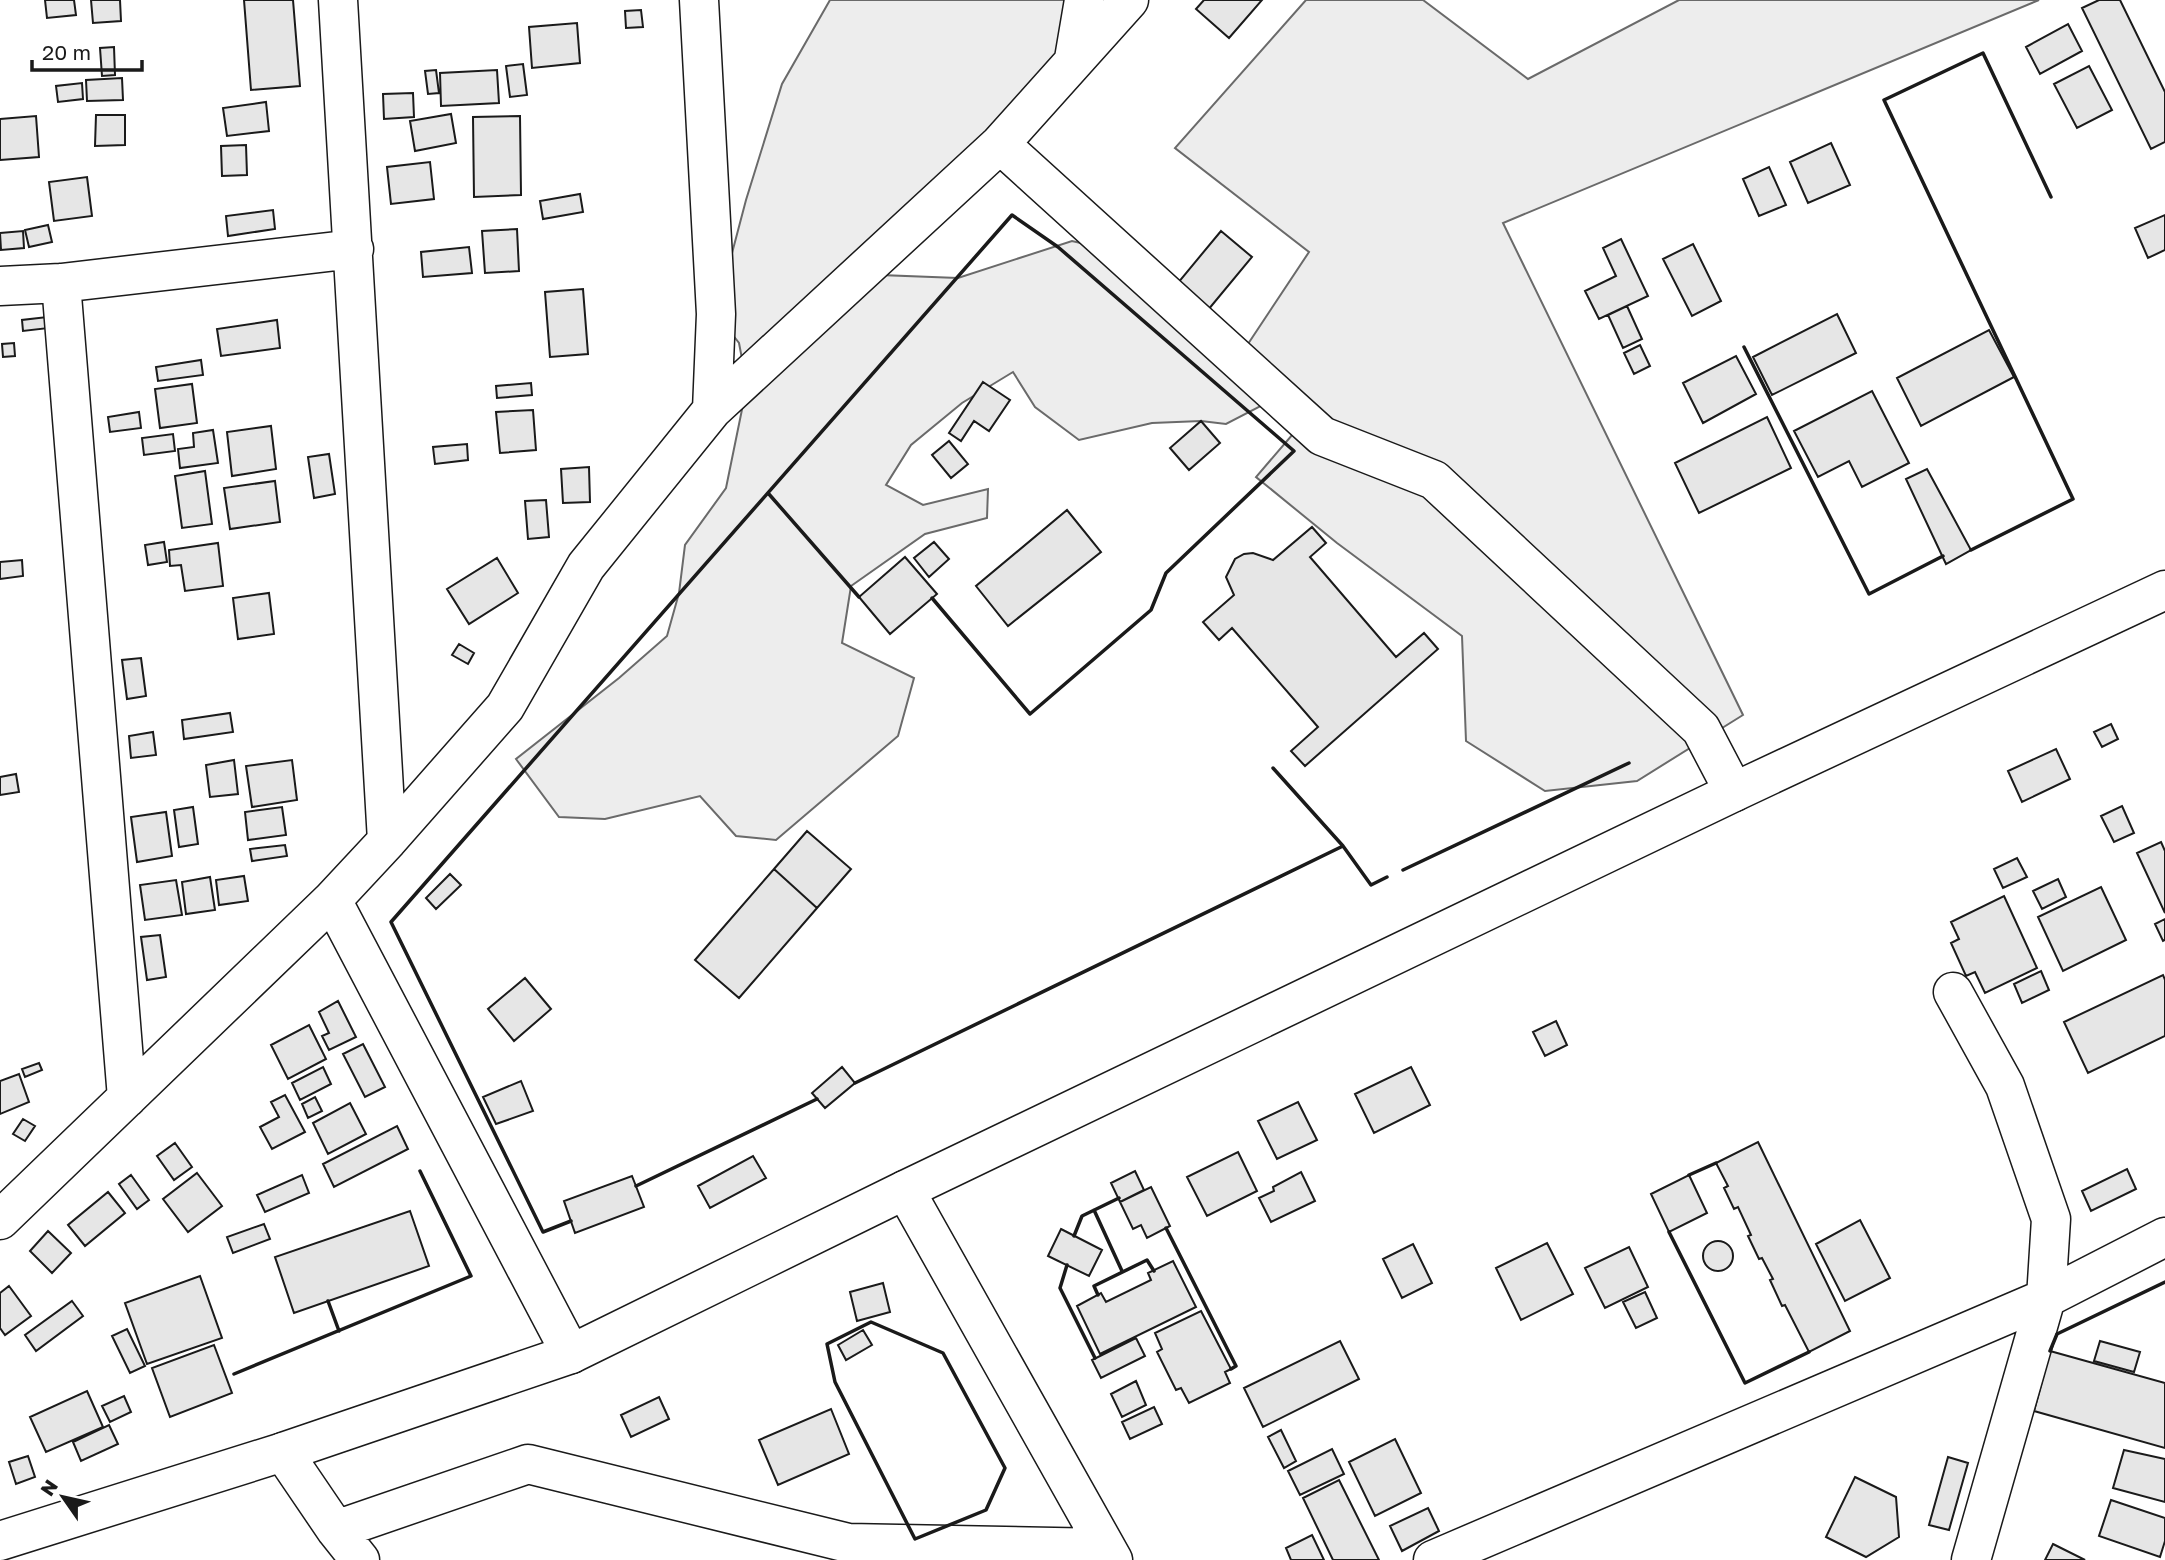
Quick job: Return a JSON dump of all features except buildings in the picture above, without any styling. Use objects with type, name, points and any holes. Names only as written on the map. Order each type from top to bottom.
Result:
[{"type":"street","points":[[338,0],[387,841]]},
{"type":"street","points":[[699,0],[716,314],[712,410]]},
{"type":"street","points":[[1074,59],[1084,0]]},
{"type":"street","points":[[0,1220],[332,900],[505,707],[586,566],[712,410],[1000,144],[1129,0]]},
{"type":"street","points":[[1000,144],[1322,436],[1434,480],[1701,729],[1734,792]]},
{"type":"street","points":[[0,286],[61,283],[354,249]]},
{"type":"street","points":[[61,283],[127,1098]]},
{"type":"street","points":[[0,1541],[283,1452],[571,1354],[905,1190],[1734,792],[2165,590]]},
{"type":"street","points":[[332,900],[571,1354]]},
{"type":"street","points":[[1953,992],[2005,1086],[2051,1219],[2046,1298],[1971,1560]]},
{"type":"street","points":[[905,1190],[1109,1554]]},
{"type":"street","points":[[1433,1560],[2046,1298],[2165,1237]]},
{"type":"street","points":[[283,1452],[336,1530],[360,1560]]},
{"type":"street","points":[[336,1530],[528,1464],[848,1543],[1109,1554]]},
{"type":"shaded area","points":[[830,0],[1084,0],[1074,59],[855,274],[958,278],[1072,241],[1119,252],[1238,359],[1309,252],[1175,148],[1306,0],[1423,0],[1528,79],[1679,0],[2039,0],[1503,223],[1743,715],[1637,781],[1545,791],[1466,741],[1462,636],[1337,543],[1256,477],[1299,427],[1274,399],[1226,424],[1201,421],[1152,423],[1079,440],[1035,407],[1013,372],[962,403],[911,445],[886,485],[923,505],[988,489],[987,518],[925,534],[851,586],[842,643],[914,678],[898,736],[776,840],[736,836],[700,796],[605,819],[559,817],[516,759],[619,678],[667,636],[679,593],[685,545],[726,488],[747,385],[739,343],[716,314],[746,200],[782,84]]},
{"type":"wall","points":[[1971,550],[2073,499],[1884,100],[1983,53],[2051,197]]},
{"type":"wall","points":[[571,1221],[543,1232],[391,922],[1012,215],[1058,247],[1294,451],[1166,573],[1151,610],[1030,714],[932,598]]},
{"type":"wall","points":[[1744,347],[1869,594],[1943,556]]},
{"type":"wall","points":[[768,493],[859,597]]},
{"type":"wall","points":[[1403,870],[1629,763]]},
{"type":"wall","points":[[1273,768],[1343,846],[1371,885],[1387,877]]},
{"type":"wall","points":[[855,1083],[1343,846]]},
{"type":"wall","points":[[636,1186],[817,1099]]},
{"type":"wall","points":[[1689,1175],[1716,1163]]},
{"type":"wall","points":[[234,1374],[471,1276],[420,1171]]},
{"type":"wall","points":[[1074,1236],[1082,1216],[1119,1198]]},
{"type":"wall","points":[[1094,1210],[1122,1271]]},
{"type":"wall","points":[[1166,1228],[1236,1366],[1231,1369]]},
{"type":"wall","points":[[1669,1232],[1745,1383],[1809,1352]]},
{"type":"wall","points":[[1098,1295],[1094,1286],[1147,1260],[1154,1271]]},
{"type":"wall","points":[[1067,1265],[1060,1288],[1095,1358]]},
{"type":"wall","points":[[2050,1351],[2057,1334],[2165,1282]]},
{"type":"wall","points":[[328,1301],[339,1331]]},
{"type":"wall","points":[[871,1322],[943,1353],[1005,1468],[986,1510],[915,1539],[835,1382],[827,1344],[871,1322]]}]
